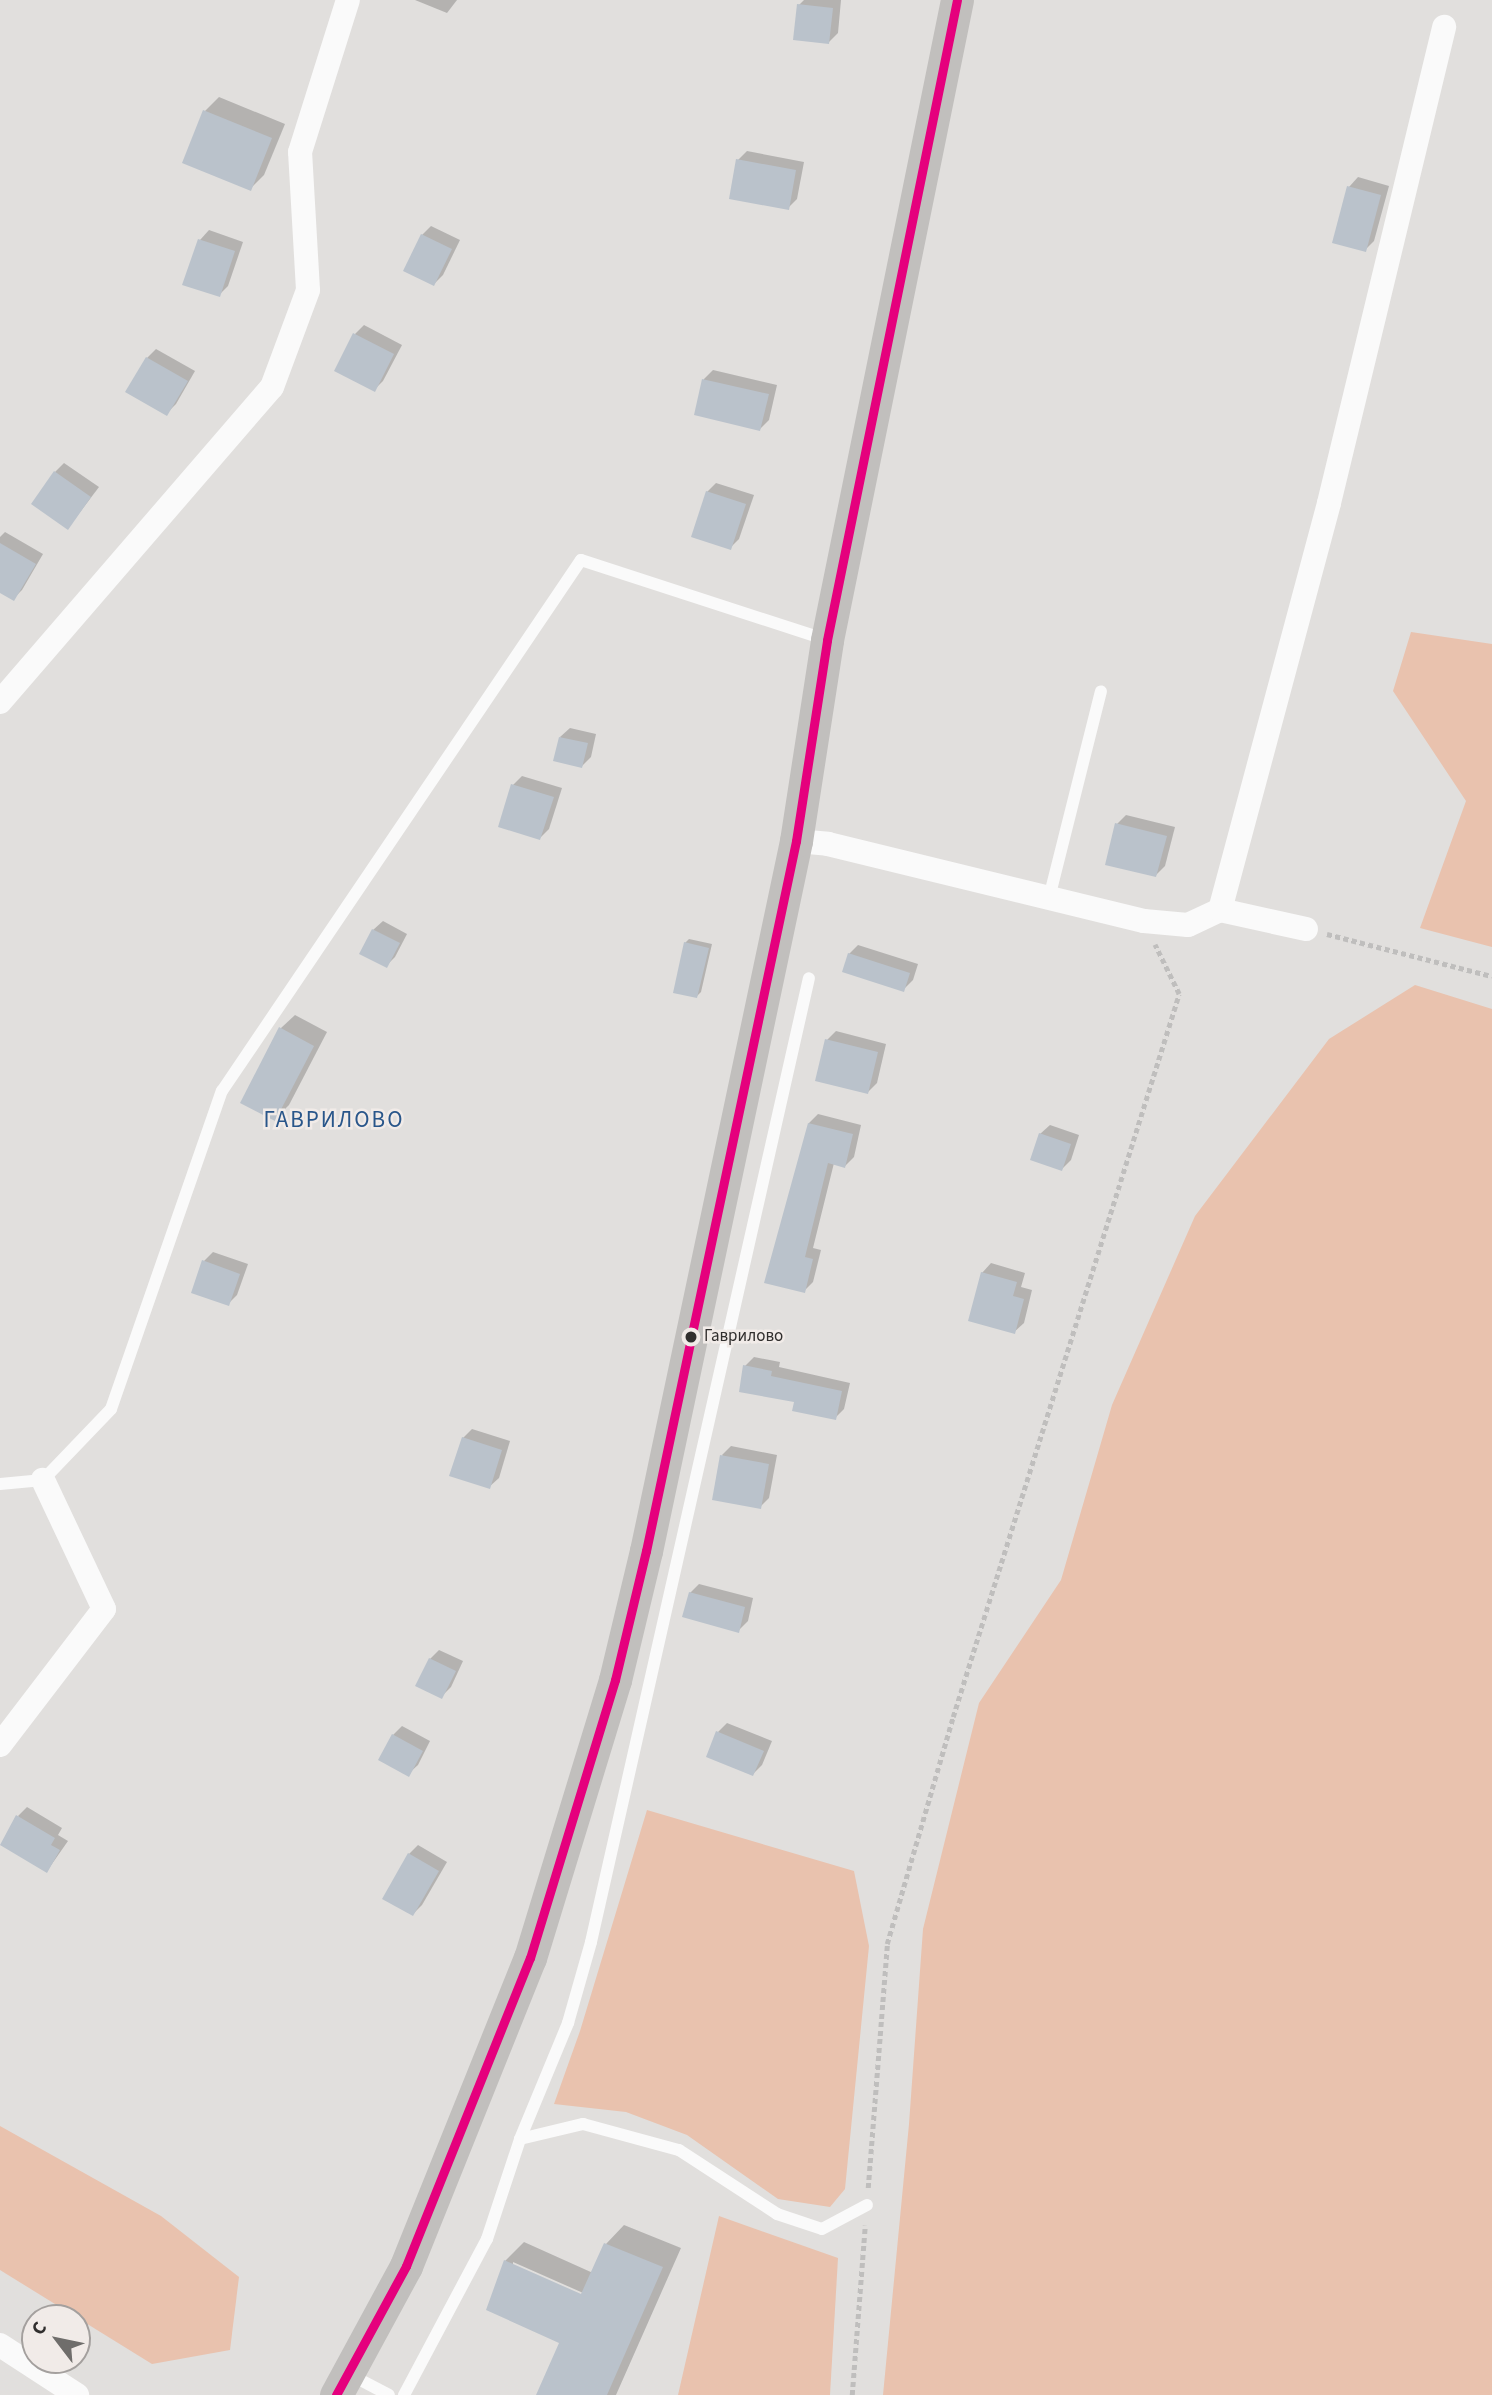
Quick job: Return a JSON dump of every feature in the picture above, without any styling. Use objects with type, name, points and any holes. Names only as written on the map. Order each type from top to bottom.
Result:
[{"type":"street","points":[[0,702],[272,387],[308,290],[300,152],[348,0]]},
{"type":"street","points":[[341,2384],[406,2266],[530,1958],[615,1680],[649,1537],[796,841],[827,640],[957,0]]},
{"type":"street","points":[[1220,910],[1329,502],[1444,27]]},
{"type":"street","points":[[796,841],[828,844],[1144,921],[1188,925],[1220,910],[1306,929]]},
{"type":"street","points":[[0,1745],[104,1609],[43,1480]]},
{"type":"street","points":[[0,2345],[77,2395]]},
{"type":"lane","points":[[0,1484],[43,1480],[111,1409],[222,1091],[581,559],[827,640]]},
{"type":"lane","points":[[1049,898],[1101,691]]},
{"type":"lane","points":[[404,2395],[487,2239],[520,2139],[568,2024],[591,1942],[809,978]]},
{"type":"lane","points":[[520,2139],[583,2124],[678,2150],[776,2214],[822,2229],[867,2205]]},
{"type":"lane","points":[[341,2384],[389,2395]]},
{"type":"path","points":[[852,2395],[887,1944],[957,1704],[1179,994],[1144,921]]},
{"type":"path","points":[[1306,929],[1492,976]]},
{"type":"shaded area","points":[[1411,632],[1492,644],[1492,947],[1420,928],[1466,801],[1393,691]]},
{"type":"shaded area","points":[[1415,985],[1492,1009],[1492,2395],[883,2395],[909,2124],[923,1929],[979,1703],[1061,1580],[1112,1405],[1195,1216],[1329,1039]]},
{"type":"shaded area","points":[[647,1810],[854,1871],[869,1946],[845,2189],[830,2207],[778,2199],[687,2135],[626,2112],[554,2104],[580,2031]]},
{"type":"shaded area","points":[[0,2126],[161,2216],[239,2277],[230,2350],[152,2364],[91,2326],[91,2304],[55,2304],[0,2270]]},
{"type":"shaded area","points":[[719,2216],[838,2258],[830,2395],[678,2395]]},
{"type":"building","points":[[797,4],[833,8],[829,44],[793,40]]},
{"type":"building","points":[[203,110],[272,138],[251,191],[182,163]]},
{"type":"building","points":[[736,159],[796,170],[789,210],[729,199]]},
{"type":"building","points":[[1347,186],[1381,195],[1366,252],[1332,243]]},
{"type":"building","points":[[421,234],[452,249],[434,286],[403,271]]},
{"type":"building","points":[[198,239],[235,251],[220,297],[182,285]]},
{"type":"building","points":[[353,333],[394,354],[375,392],[334,371]]},
{"type":"building","points":[[146,357],[188,381],[167,416],[125,392]]},
{"type":"building","points":[[702,379],[769,394],[760,431],[694,415]]},
{"type":"building","points":[[54,471],[91,497],[68,530],[31,504]]},
{"type":"building","points":[[706,491],[746,504],[731,550],[691,537]]},
{"type":"building","points":[[0,543],[36,564],[14,601],[0,593]]},
{"type":"building","points":[[559,737],[588,743],[582,768],[553,761]]},
{"type":"building","points":[[511,784],[554,797],[540,840],[498,827]]},
{"type":"building","points":[[1115,823],[1167,836],[1156,877],[1105,865]]},
{"type":"building","points":[[372,929],[400,943],[387,968],[359,954]]},
{"type":"building","points":[[684,942],[709,948],[697,998],[673,993]]},
{"type":"building","points":[[848,953],[910,973],[904,992],[842,972]]},
{"type":"building","points":[[279,1027],[314,1046],[275,1121],[240,1103]]},
{"type":"building","points":[[825,1039],[878,1052],[868,1094],[815,1081]]},
{"type":"building","points":[[808,1123],[853,1134],[845,1168],[828,1163],[805,1257],[813,1259],[805,1293],[764,1283]]},
{"type":"building","points":[[1039,1133],[1071,1144],[1062,1171],[1030,1160]]},
{"type":"building","points":[[202,1260],[240,1274],[229,1306],[191,1293]]},
{"type":"building","points":[[981,1272],[1017,1282],[1013,1296],[1024,1299],[1015,1334],[968,1321]]},
{"type":"building","points":[[743,1365],[772,1371],[771,1376],[842,1391],[836,1420],[792,1411],[794,1402],[739,1392]]},
{"type":"building","points":[[462,1437],[502,1450],[490,1489],[449,1476]]},
{"type":"building","points":[[720,1455],[769,1464],[761,1509],[712,1500]]},
{"type":"building","points":[[689,1592],[745,1607],[739,1633],[682,1617]]},
{"type":"building","points":[[429,1658],[456,1671],[442,1699],[415,1686]]},
{"type":"building","points":[[716,1731],[764,1751],[753,1776],[706,1757]]},
{"type":"building","points":[[392,1734],[423,1751],[409,1777],[378,1760]]},
{"type":"building","points":[[16,1815],[55,1838],[51,1845],[60,1850],[47,1873],[0,1845]]},
{"type":"building","points":[[408,1853],[439,1871],[413,1916],[382,1899]]},
{"type":"building","points":[[604,2243],[663,2267],[607,2395],[536,2395],[559,2343],[486,2310],[504,2260],[581,2294]]},
{"type":"transit line","points":[[336,2395],[406,2266],[530,1958],[615,1680],[646,1551],[796,841],[827,640],[957,0]]},
{"type":"place","name":"Гаврилово","points":[[691,1337]]},
{"type":"district","name":"ГАВРИЛОВО","points":[[334,1120]]}]
